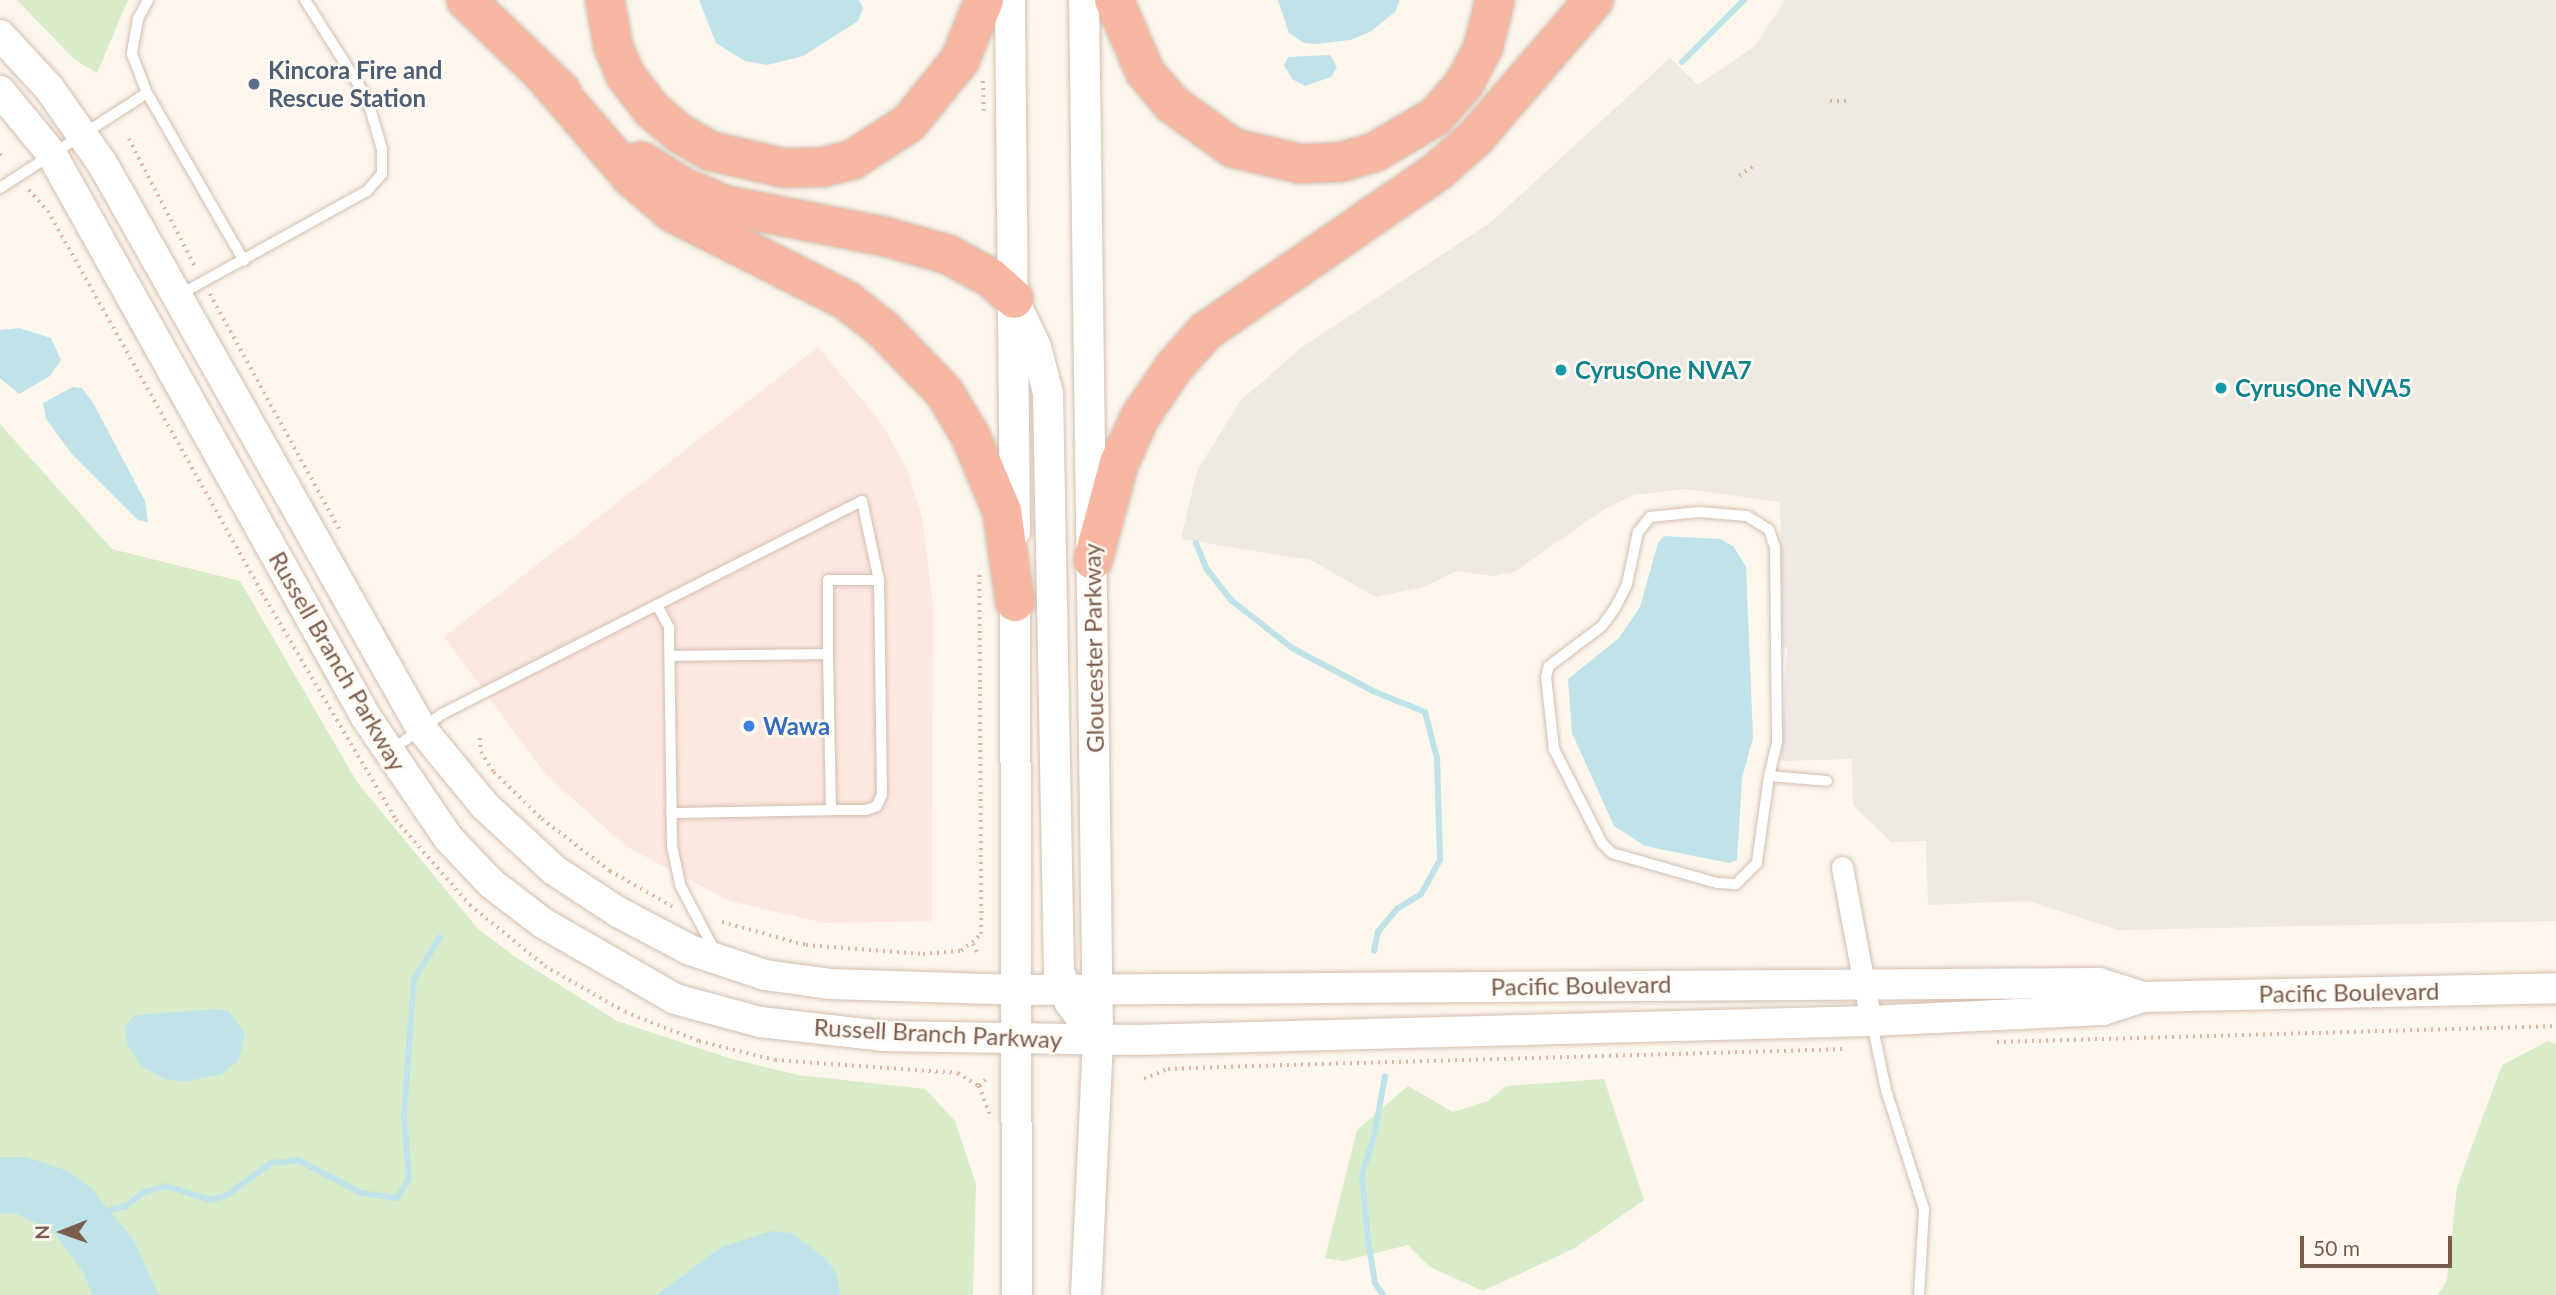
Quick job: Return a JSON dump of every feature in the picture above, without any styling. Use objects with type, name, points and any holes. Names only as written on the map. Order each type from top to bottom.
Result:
[{"type":"highway","points":[[466,0],[542,73],[648,167],[683,187],[725,205],[920,245],[991,278],[1014,299]]},
{"type":"highway","points":[[606,0],[612,46],[626,76],[652,110],[679,133],[710,151],[784,168],[823,167],[852,160],[909,123],[960,60],[984,0]]},
{"type":"highway","points":[[1114,0],[1145,72],[1172,104],[1233,148],[1301,164],[1341,162],[1375,152],[1435,117],[1464,84],[1483,48],[1495,0]]},
{"type":"highway","points":[[1093,560],[1119,463],[1140,417],[1182,358],[1206,331],[1439,170],[1476,136],[1594,0]]},
{"type":"highway","points":[[542,73],[631,177],[673,213],[846,300],[919,364],[944,392],[970,435],[1002,511],[1016,602]]},
{"type":"main road","points":[[1010,0],[1016,602],[1017,1295]]},
{"type":"main road","name":"Gloucester Parkway","points":[[1084,0],[1098,1040],[1086,1295]]},
{"type":"main road","name":"Russell Branch Parkway","points":[[0,35],[84,134],[421,727],[484,806],[554,870],[618,912],[720,959],[765,975],[831,984],[1018,990]]},
{"type":"main road","name":"Russell Branch Parkway","points":[[0,91],[51,153],[388,753],[449,839],[492,884],[574,943],[675,999],[760,1022],[882,1036],[1098,1040]]},
{"type":"main road","points":[[1014,299],[1037,347],[1048,393],[1057,933],[1064,989],[1098,1040]]},
{"type":"main road","name":"Pacific Boulevard","points":[[1018,990],[2099,983],[2143,997]]},
{"type":"main road","name":"Pacific Boulevard","points":[[1098,1040],[1871,1021],[2103,1010],[2143,997],[2556,988]]},
{"type":"street","points":[[1842,867],[1871,1021]]},
{"type":"lane","points":[[148,0],[138,19],[132,54],[147,93],[244,261]]},
{"type":"lane","points":[[177,296],[367,191],[382,174],[382,149],[367,98],[305,0]]},
{"type":"lane","points":[[0,188],[147,93]]},
{"type":"lane","points":[[388,753],[421,727],[862,501],[879,580],[882,794],[877,806],[866,810],[671,813]]},
{"type":"lane","points":[[1699,512],[1747,516],[1769,530],[1775,547],[1777,742],[1769,776],[1757,863],[1736,884],[1717,883],[1612,853],[1602,843],[1554,749],[1549,666],[1602,626],[1615,608],[1627,584],[1637,532],[1650,517],[1699,512]]},
{"type":"lane","points":[[831,810],[828,580],[879,580]]},
{"type":"lane","points":[[657,605],[669,628],[672,846],[680,885],[720,959]]},
{"type":"lane","points":[[670,656],[828,654]]},
{"type":"lane","points":[[1769,776],[1827,781]]},
{"type":"lane","points":[[1871,1021],[1886,1090],[1924,1209],[1919,1295]]},
{"type":"path","points":[[1829,101],[1849,101]]},
{"type":"path","points":[[130,139],[135,145]]},
{"type":"path","points":[[1739,176],[1755,164]]},
{"type":"path","points":[[722,922],[734,922],[765,937],[842,950],[950,954],[973,944],[983,923],[979,561]]},
{"type":"path","points":[[480,738],[479,745],[494,772],[542,819],[610,871],[677,909]]},
{"type":"path","points":[[472,744],[479,745]]},
{"type":"path","points":[[973,944],[977,952]]},
{"type":"path","points":[[979,1086],[987,1079]]},
{"type":"shaded area","points":[[1785,0],[2556,0],[2556,921],[2118,930],[2028,901],[1928,905],[1926,841],[1891,842],[1853,805],[1852,759],[1781,761],[1787,647],[1783,647],[1780,502],[1685,489],[1634,495],[1605,509],[1514,572],[1492,576],[1456,571],[1424,587],[1375,597],[1311,560],[1181,539],[1197,471],[1240,401],[1302,347],[1490,223],[1670,58],[1698,85],[1755,46]]},
{"type":"shaded area","points":[[818,347],[882,424],[907,469],[922,518],[933,605],[932,921],[824,923],[730,901],[627,847],[547,776],[444,637]]},
{"type":"green space","points":[[17,0],[128,0],[97,73],[75,60]]},
{"type":"green space","points":[[0,424],[112,549],[240,581],[357,782],[478,929],[520,960],[617,1021],[732,1059],[798,1075],[925,1089],[955,1121],[976,1184],[973,1295],[0,1295]]},
{"type":"green space","points":[[2548,1041],[2556,1044],[2556,1295],[2438,1295],[2447,1280],[2457,1187],[2502,1065]]},
{"type":"green space","points":[[1604,1079],[1644,1200],[1575,1248],[1483,1291],[1430,1267],[1408,1245],[1343,1261],[1325,1258],[1357,1130],[1408,1086],[1453,1112],[1488,1101],[1506,1086]]},
{"type":"water","points":[[699,0],[859,0],[863,8],[858,21],[803,56],[767,65],[745,61],[716,43]]},
{"type":"water","points":[[1278,0],[1399,0],[1399,3],[1395,12],[1370,32],[1350,40],[1316,44],[1304,43],[1289,33]]},
{"type":"water","points":[[1330,55],[1337,67],[1331,77],[1305,86],[1292,79],[1284,65],[1288,57]]},
{"type":"water","points":[[19,328],[51,338],[61,360],[50,376],[19,394],[0,378],[0,330]]},
{"type":"water","points":[[73,387],[82,388],[93,403],[145,501],[148,522],[138,520],[72,454],[46,419],[43,403]]},
{"type":"water","points":[[1664,536],[1721,539],[1734,547],[1746,567],[1753,738],[1742,778],[1737,860],[1729,863],[1645,846],[1614,826],[1572,733],[1568,679],[1619,638],[1640,607],[1658,543]]},
{"type":"water","points":[[217,1009],[228,1011],[245,1033],[239,1060],[222,1074],[184,1082],[165,1079],[142,1067],[127,1045],[125,1026],[135,1015]]},
{"type":"water","points":[[0,1157],[26,1157],[68,1171],[91,1188],[133,1239],[159,1295],[92,1295],[84,1273],[52,1230],[14,1213],[0,1214]]},
{"type":"water","points":[[771,1231],[792,1233],[827,1260],[837,1275],[840,1295],[657,1295],[721,1247]]},
{"type":"waterway","points":[[1682,62],[1744,0]]},
{"type":"waterway","points":[[1196,543],[1206,568],[1231,600],[1292,648],[1375,692],[1425,712],[1437,758],[1440,860],[1421,894],[1397,909],[1378,932],[1374,951]]},
{"type":"waterway","points":[[103,1212],[126,1206],[144,1192],[166,1186],[211,1200],[227,1195],[271,1163],[298,1160],[361,1193],[397,1198],[409,1179],[404,1115],[414,979],[440,937]]},
{"type":"waterway","points":[[1383,1295],[1375,1283],[1362,1175],[1375,1132],[1385,1076]]},
{"type":"place","name":"Kincora Fire and Rescue Station","points":[[254,84]]},
{"type":"place","name":"CyrusOne NVA7","points":[[1561,370]]},
{"type":"place","name":"CyrusOne NVA5","points":[[2221,388]]},
{"type":"place","name":"Wawa","points":[[749,726]]}]
